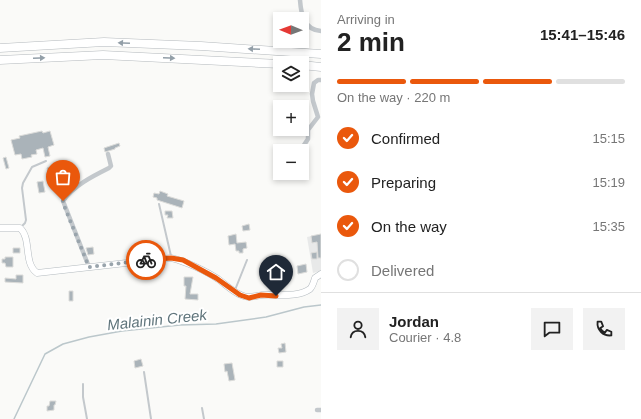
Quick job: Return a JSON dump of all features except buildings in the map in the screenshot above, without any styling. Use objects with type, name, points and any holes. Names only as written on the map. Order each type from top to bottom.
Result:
[{"type":"highway","points":[[0,48],[104,42],[321,54]]},
{"type":"highway","points":[[0,60],[103,55],[273,64]]},
{"type":"highway","points":[[309,66],[321,67]]},
{"type":"street","points":[[300,0],[302,15],[305,23],[311,28],[321,31]]},
{"type":"street","points":[[305,144],[308,139],[308,130],[318,117],[312,94],[314,83],[321,80]]},
{"type":"street","points":[[89,267],[63,201],[90,178],[111,166],[108,154]]},
{"type":"street","points":[[0,228],[20,228],[24,231],[30,264],[32,270],[36,273],[171,258],[183,260],[216,278],[240,295],[249,298],[261,295],[276,296],[296,294],[310,289],[315,278],[321,274]]},
{"type":"lane","points":[[20,228],[25,224],[26,220],[22,188],[23,183],[32,167],[46,161]]},
{"type":"lane","points":[[159,204],[171,258]]},
{"type":"lane","points":[[234,291],[247,260]]},
{"type":"lane","points":[[144,372],[151,419]]},
{"type":"lane","points":[[83,384],[83,397],[87,419]]},
{"type":"lane","points":[[202,408],[204,419]]},
{"type":"shaded area","points":[[321,234],[321,271],[313,273],[307,237]]},
{"type":"waterway","name":"Malainin Creek","points":[[14,419],[45,354],[63,344],[89,337],[122,331],[180,325],[216,324],[266,317],[304,307],[321,305]]},
{"type":"way so far","points":[[63,201],[89,267],[146,260]]},
{"type":"route","points":[[146,260],[171,258],[183,260],[216,278],[240,295],[249,298],[261,295],[276,296]]}]
